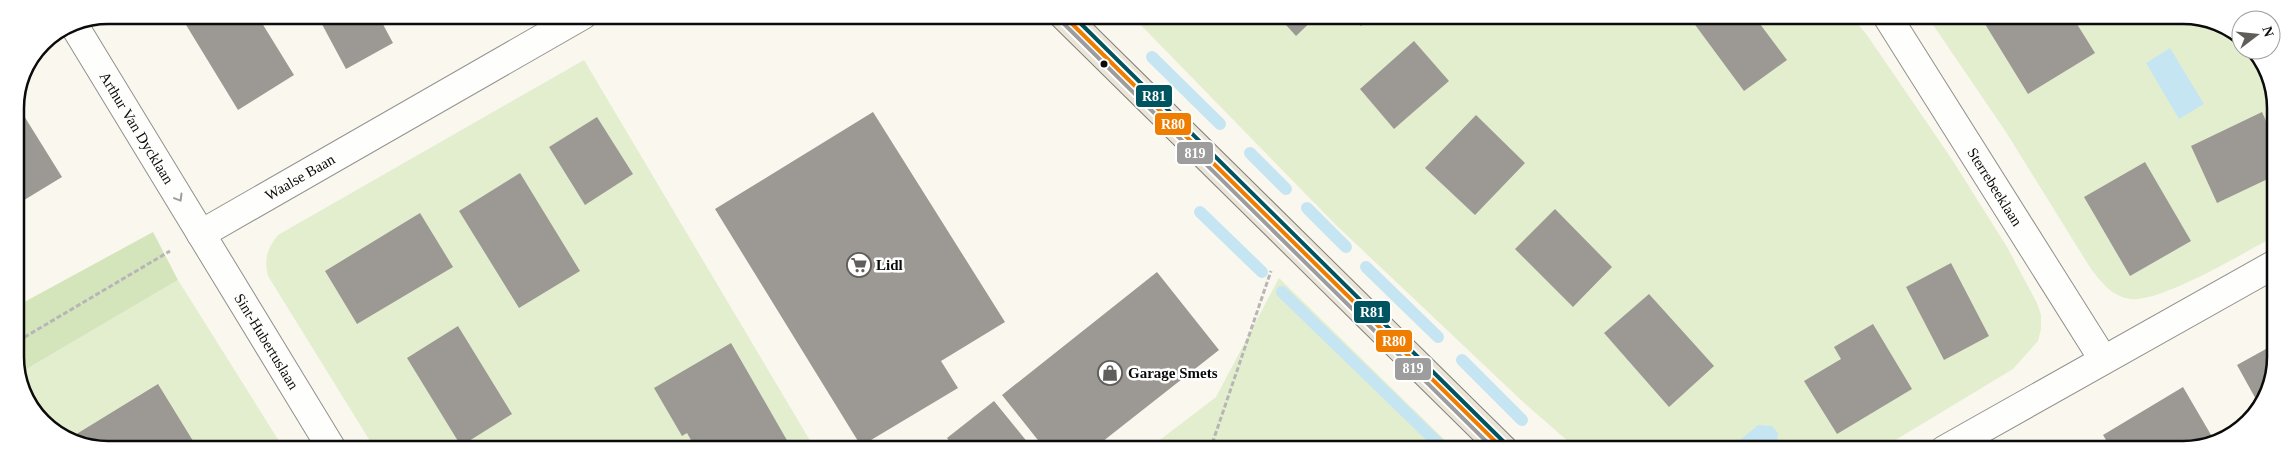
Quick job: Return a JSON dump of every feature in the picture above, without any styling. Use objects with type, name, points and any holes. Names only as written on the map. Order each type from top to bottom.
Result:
[{"type":"main road","points":[[1072,24],[1495,441]]},
{"type":"street","name":"Waalse Baan","points":[[201,234],[567,24]]},
{"type":"street","name":"Sterrebeeklaan","points":[[1892,24],[2103,359]]},
{"type":"street","name":"Arthur Van Dycklaan","points":[[77,30],[201,234]]},
{"type":"street","name":"Sint-Hubertuslaan","points":[[201,234],[327,441]]},
{"type":"street","points":[[1960,441],[2267,268]]},
{"type":"path","points":[[1213,441],[1284,233]]},
{"type":"path","points":[[24,337],[201,234]]},
{"type":"green space","points":[[1140,24],[1858,24],[1953,161],[2007,247],[2037,303],[2041,315],[2041,329],[2038,341],[2013,369],[1894,441],[1568,441],[1521,400],[1336,225]]},
{"type":"green space","points":[[1932,24],[2195,24],[2221,32],[2231,39],[2231,60],[2252,60],[2263,80],[2266,91],[2267,240],[2182,285],[2144,298],[2130,299],[2118,295],[2103,284],[2091,269],[2006,132]]},
{"type":"green space","points":[[584,60],[810,441],[370,441],[268,276],[267,254],[278,235]]},
{"type":"green space","points":[[153,232],[178,280],[25,370],[24,302]]},
{"type":"green space","points":[[1279,278],[1446,441],[1158,441],[1216,397]]},
{"type":"green space","points":[[178,280],[279,441],[96,441],[75,435],[52,421],[44,413],[30,390],[25,370]]},
{"type":"water","points":[[2170,48],[2204,104],[2179,119],[2146,63]]},
{"type":"water","points":[[1758,425],[1772,426],[1778,433],[1777,441],[1739,441]]},
{"type":"building","points":[[185,24],[263,24],[294,75],[238,110]]},
{"type":"building","points":[[322,24],[383,24],[393,43],[346,69]]},
{"type":"building","points":[[1285,24],[1309,24],[1296,36]]},
{"type":"building","points":[[1694,24],[1760,24],[1787,60],[1744,91]]},
{"type":"building","points":[[1985,24],[2077,24],[2095,53],[2028,94]]},
{"type":"building","points":[[1414,41],[1449,81],[1394,129],[1360,89]]},
{"type":"building","name":"Lidl","points":[[873,112],[1005,322],[941,361],[958,388],[869,441],[858,441],[715,209]]},
{"type":"building","points":[[2262,112],[2267,123],[2267,179],[2217,203],[2191,146]]},
{"type":"building","points":[[1476,115],[1525,163],[1475,215],[1425,168]]},
{"type":"building","points":[[24,116],[62,177],[24,200]]},
{"type":"building","points":[[597,117],[633,174],[585,205],[549,147]]},
{"type":"building","points":[[2145,162],[2191,241],[2130,276],[2084,197]]},
{"type":"building","points":[[520,173],[580,271],[519,308],[459,211]]},
{"type":"building","points":[[1555,209],[1612,267],[1573,307],[1515,249]]},
{"type":"building","points":[[420,213],[453,267],[357,324],[325,271]]},
{"type":"building","points":[[1951,263],[1989,336],[1944,360],[1906,287]]},
{"type":"building","name":"Garage Smets","points":[[1157,272],[1219,350],[1103,441],[1039,441],[1002,395]]},
{"type":"building","points":[[1649,294],[1714,366],[1669,407],[1604,333]]},
{"type":"building","points":[[1873,324],[1912,389],[1837,434],[1804,381],[1841,359],[1834,347]]},
{"type":"building","points":[[458,326],[512,414],[469,441],[458,441],[407,358]]},
{"type":"building","points":[[731,343],[787,441],[692,441],[687,433],[682,436],[654,388]]},
{"type":"building","points":[[2267,348],[2267,369],[2263,385],[2256,400],[2237,365]]},
{"type":"building","points":[[158,384],[193,441],[96,441],[75,435]]},
{"type":"building","points":[[2183,387],[2212,436],[2189,441],[2107,441],[2103,435]]},
{"type":"building","points":[[994,401],[1026,441],[949,441],[947,438]]},
{"type":"waterway","points":[[1152,57],[1220,124]]},
{"type":"waterway","points":[[1250,153],[1286,189]]},
{"type":"waterway","points":[[1307,208],[1346,247]]},
{"type":"waterway","points":[[1200,212],[1262,272]]},
{"type":"waterway","points":[[1366,267],[1438,337]]},
{"type":"waterway","points":[[1282,292],[1436,441]]},
{"type":"waterway","points":[[1462,360],[1522,420]]},
{"type":"transit line","name":"819","points":[[1064,24],[1486,441]]},
{"type":"transit line","name":"R80","points":[[1072,24],[1495,441]]},
{"type":"transit line","name":"R81","points":[[1081,24],[1503,441]]},
{"type":"place","name":"Lidl","points":[[859,265]]},
{"type":"place","name":"Garage Smets","points":[[1110,373]]}]
